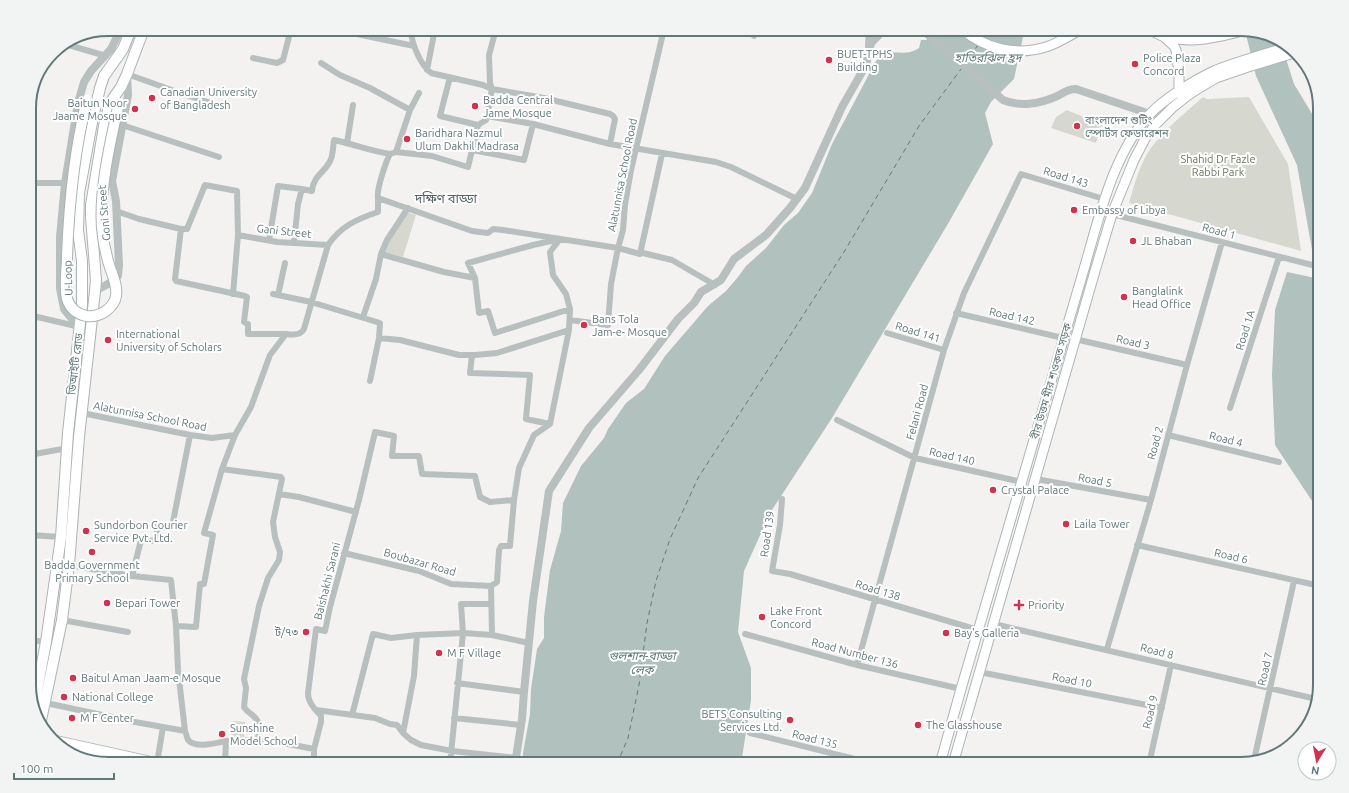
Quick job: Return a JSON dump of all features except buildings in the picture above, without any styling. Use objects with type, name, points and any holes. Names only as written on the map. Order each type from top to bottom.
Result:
[{"type":"main road","name":"ডিআইটি রোড","points":[[36,693],[46,643],[61,537],[73,382],[80,325],[83,288],[82,261],[78,230],[80,193],[97,100],[104,76],[123,49],[128,36]]},
{"type":"main road","name":"ডিআইটি রোড","points":[[43,716],[62,620],[69,565],[78,454],[96,280],[91,216],[92,195],[107,112],[114,96],[121,87],[127,74],[141,36]]},
{"type":"main road","points":[[972,36],[994,47],[1007,50],[1025,51],[1047,47],[1068,36]]},
{"type":"main road","points":[[1164,37],[1178,39],[1204,39],[1225,36]]},
{"type":"main road","points":[[1164,37],[1174,46],[1176,50],[1181,95]]},
{"type":"main road","points":[[1247,63],[1282,49]]},
{"type":"main road","points":[[1247,63],[1289,54]]},
{"type":"main road","name":"বীর উত্তম মীর শওকত সড়ক","points":[[942,757],[1104,200],[1123,153],[1136,132],[1150,114],[1181,95],[1214,71],[1247,63]]},
{"type":"main road","name":"U-Loop","points":[[104,76],[87,100],[73,180],[69,221],[66,278],[67,292],[70,304],[77,312],[90,316],[100,315],[109,309],[115,301],[116,295],[116,287],[103,235],[102,210],[106,169],[121,87]]},
{"type":"main road","name":"বীর উত্তম মীর শওকত সড়ক","points":[[955,757],[1112,214],[1134,160],[1146,137],[1181,95]]},
{"type":"main road","points":[[978,630],[994,624]]},
{"type":"main road","points":[[46,643],[57,645]]},
{"type":"main road","points":[[66,743],[128,757]]},
{"type":"street","points":[[80,325],[72,319],[64,309],[60,288],[60,237],[64,184],[80,92],[90,71],[106,56],[118,36]]},
{"type":"street","points":[[253,58],[277,63],[283,60],[288,36]]},
{"type":"street","points":[[366,36],[414,46]]},
{"type":"street","points":[[411,36],[414,46],[430,73],[483,85],[492,89],[544,98],[610,114],[615,119],[610,144]]},
{"type":"street","points":[[427,70],[434,36]]},
{"type":"street","points":[[269,240],[278,186],[312,191],[312,185],[317,176],[331,160],[334,140],[347,142],[373,151],[432,156],[468,167],[478,125],[486,120],[487,116],[492,89],[490,84],[489,55],[494,36]]},
{"type":"street","name":"Alatunnisa School Road","points":[[378,198],[472,232],[488,233],[493,229],[503,230],[618,248],[623,230],[625,204],[631,170],[662,36]]},
{"type":"street","points":[[869,53],[870,36]]},
{"type":"street","points":[[516,757],[521,725],[533,600],[549,490],[589,428],[639,370],[678,319],[694,303],[701,292],[715,285],[721,280],[734,260],[766,235],[783,217],[804,188],[813,172],[842,107],[866,65],[871,43],[878,36]]},
{"type":"street","points":[[932,36],[1010,103],[1036,103],[1047,100],[1067,90],[1076,89],[1150,114]]},
{"type":"street","points":[[72,46],[106,56]]},
{"type":"street","points":[[321,63],[340,75],[370,88],[410,110]]},
{"type":"street","points":[[127,74],[180,94],[217,104]]},
{"type":"street","name":"Goni Street","points":[[95,291],[108,284],[118,276],[119,265],[116,201],[112,181],[128,95],[127,74]]},
{"type":"street","points":[[450,77],[440,116],[478,125]]},
{"type":"street","points":[[181,229],[176,281],[247,297],[244,322],[248,324],[248,334],[291,335],[303,332],[328,245],[334,236],[345,226],[378,212],[377,194],[384,174],[384,168],[393,153],[410,110],[419,94]]},
{"type":"street","points":[[347,142],[353,105]]},
{"type":"street","points":[[487,116],[533,124],[610,144],[716,162],[731,167],[796,199]]},
{"type":"street","points":[[472,150],[524,160],[533,124]]},
{"type":"street","points":[[122,125],[219,157]]},
{"type":"street","points":[[640,254],[662,154]]},
{"type":"street","name":"Road 143","points":[[1021,174],[1104,200]]},
{"type":"street","name":"Felani Road","points":[[857,665],[944,350],[956,313],[964,292],[1021,174]]},
{"type":"street","points":[[36,183],[64,184]]},
{"type":"street","points":[[116,211],[139,219],[181,229],[187,229],[205,185],[237,191],[238,235],[233,294]]},
{"type":"street","points":[[294,243],[298,204],[302,189]]},
{"type":"street","points":[[362,318],[376,279],[381,254],[387,240],[408,208]]},
{"type":"street","name":"Road 1","points":[[1112,214],[1313,265]]},
{"type":"street","name":"Gani Street","points":[[238,235],[294,243],[328,245]]},
{"type":"street","points":[[560,239],[468,262],[475,278],[479,313],[488,311],[495,333],[570,310]]},
{"type":"street","points":[[492,635],[491,586],[497,582],[499,550],[501,546],[510,546],[514,500],[519,468],[534,435],[550,424],[569,330],[570,310],[566,294],[553,275],[550,252],[560,239]]},
{"type":"street","name":"Road 2","points":[[1107,649],[1151,500],[1222,242]]},
{"type":"street","points":[[570,320],[608,325],[611,284],[618,248],[672,260],[715,285]]},
{"type":"street","points":[[381,254],[444,272],[475,278]]},
{"type":"street","name":"Road 1A","points":[[1230,408],[1279,257]]},
{"type":"street","points":[[285,263],[276,294],[312,302],[380,323],[379,338],[370,382]]},
{"type":"street","name":"Road 142","points":[[956,313],[1063,338],[1075,339]]},
{"type":"street","points":[[36,316],[80,325]]},
{"type":"street","points":[[379,338],[400,340],[459,355],[472,355],[497,353],[569,330]]},
{"type":"street","name":"Road 141","points":[[887,333],[944,350]]},
{"type":"street","points":[[176,626],[196,627],[200,584],[204,584],[213,535],[204,533],[222,469],[236,435],[251,407],[270,355],[286,334]]},
{"type":"street","name":"Road 3","points":[[1075,339],[1187,365]]},
{"type":"street","points":[[472,355],[470,373],[530,375],[526,419],[550,424]]},
{"type":"street","name":"Alatunnisa School Road","points":[[82,413],[190,435],[212,438],[236,435]]},
{"type":"street","name":"Road 140","points":[[837,420],[915,458],[1022,482]]},
{"type":"street","name":"Baishakhi Sarani","points":[[314,749],[321,722],[321,716],[310,702],[308,693],[316,629],[325,630],[375,432],[394,436],[392,456],[419,456],[422,474],[474,476],[480,497],[490,502],[514,500]]},
{"type":"street","points":[[132,576],[141,540],[155,541],[158,525],[172,527],[190,435]]},
{"type":"street","name":"Road 4","points":[[1168,435],[1278,462]]},
{"type":"street","points":[[36,454],[68,448]]},
{"type":"street","points":[[222,469],[282,478],[273,522],[275,537],[280,552],[279,560],[268,578],[259,606],[244,679],[246,688],[244,707],[245,710],[258,719],[258,740]]},
{"type":"street","name":"Road 5","points":[[1036,479],[1151,500]]},
{"type":"street","points":[[279,494],[299,497],[356,512]]},
{"type":"street","name":"Road 139","points":[[772,571],[780,525],[782,499]]},
{"type":"street","points":[[36,535],[61,537]]},
{"type":"street","name":"Road 6","points":[[1137,545],[1313,585]]},
{"type":"street","name":"Boubazar Road","points":[[344,553],[419,571],[450,584],[491,586]]},
{"type":"street","points":[[69,565],[132,576],[170,580],[176,626],[178,670],[185,731],[188,740],[202,745],[226,741],[258,740],[288,744],[314,749],[314,757]]},
{"type":"street","name":"Road 138","points":[[772,571],[790,574],[978,630]]},
{"type":"street","name":"Road 7","points":[[1255,755],[1294,581]]},
{"type":"street","points":[[451,757],[463,633],[461,604],[491,604]]},
{"type":"street","points":[[62,620],[128,632]]},
{"type":"street","name":"Road 8","points":[[994,624],[1271,687],[1312,698]]},
{"type":"street","points":[[352,715],[373,634],[391,638],[463,633],[492,635],[528,643]]},
{"type":"street","name":"Road Number 136","points":[[746,634],[857,665],[961,689]]},
{"type":"street","points":[[402,733],[414,676],[417,635]]},
{"type":"street","points":[[36,641],[46,643]]},
{"type":"street","name":"Road 9","points":[[1151,757],[1171,665]]},
{"type":"street","name":"Road 10","points":[[979,672],[1162,708]]},
{"type":"street","points":[[457,683],[524,692]]},
{"type":"street","points":[[46,703],[185,731]]},
{"type":"street","points":[[316,710],[375,718],[396,725],[402,733],[421,745],[490,757]]},
{"type":"street","points":[[454,718],[521,725]]},
{"type":"street","points":[[160,757],[163,727]]},
{"type":"street","name":"Road 135","points":[[750,733],[849,757]]},
{"type":"street","points":[[225,757],[226,741]]},
{"type":"green space","name":"Shahid Dr Fazle Rabbi Park","points":[[1203,97],[1207,99],[1249,97],[1288,164],[1301,251],[1129,203],[1136,178],[1152,146],[1173,124]]},
{"type":"green space","name":"বাংলাদেশ শুটিং স্পোর্টস ফেডারেশন","points":[[1067,110],[1102,125],[1096,143],[1051,128],[1056,117]]},
{"type":"green space","points":[[406,212],[416,215],[403,257],[385,252],[388,241]]},
{"type":"green space","points":[[233,721],[245,722],[244,738],[231,738]]},
{"type":"water","name":"গুলশান-বাড্ডা লেক","points":[[932,36],[1023,36],[1014,79],[991,102],[985,113],[993,144],[949,222],[832,418],[770,513],[744,571],[738,632],[751,668],[751,700],[742,757],[523,757],[530,714],[531,689],[537,649],[544,638],[544,617],[550,570],[561,531],[563,503],[581,466],[604,438],[608,429],[626,403],[644,389],[665,356],[708,306],[726,291],[746,266],[766,248],[784,225],[798,213],[812,193],[832,144],[876,61],[882,56],[888,54],[913,51],[919,48],[921,40],[926,40]]},
{"type":"water","points":[[1247,37],[1260,38],[1283,50],[1294,84],[1313,115],[1313,255],[1297,165],[1256,76]]},
{"type":"water","points":[[1287,272],[1313,278],[1313,502],[1275,445],[1272,375],[1275,310]]},
{"type":"ferry route","points":[[965,63],[978,45]]},
{"type":"ferry route","points":[[620,757],[628,738],[639,685],[647,623],[656,581],[670,539],[698,478],[844,252],[919,126],[961,69]]},
{"type":"place","name":"BUET-TPHS Building","points":[[829,60]]},
{"type":"place","name":"Police Plaza Concord","points":[[1135,64]]},
{"type":"place","name":"Canadian University of Bangladesh","points":[[152,98]]},
{"type":"place","name":"Badda Central Jame Mosque","points":[[475,106]]},
{"type":"place","name":"Baitun Noor Jaame Mosque","points":[[135,109]]},
{"type":"place","name":"বাংলাদেশ শুটিং স্পোর্টস ফেডারেশন","points":[[1077,126]]},
{"type":"place","name":"Baridhara Nazmul Ulum Dakhil Madrasa","points":[[407,139]]},
{"type":"place","name":"Embassy of Libya","points":[[1074,210]]},
{"type":"place","name":"JL Bhaban","points":[[1133,241]]},
{"type":"place","name":"Banglalink Head Office","points":[[1124,297]]},
{"type":"place","name":"Bans Tola Jam-e- Mosque","points":[[584,325]]},
{"type":"place","name":"International University of Scholars","points":[[108,340]]},
{"type":"place","name":"Crystal Palace","points":[[993,490]]},
{"type":"place","name":"Laila Tower","points":[[1066,524]]},
{"type":"place","name":"Sundorbon Courier Service Pvt. Ltd.","points":[[86,531]]},
{"type":"place","name":"Badda Government Primary School","points":[[92,552]]},
{"type":"place","name":"Bepari Tower","points":[[107,603]]},
{"type":"place","name":"Priority","points":[[1019,605]]},
{"type":"place","name":"Lake Front Concord","points":[[762,617]]},
{"type":"place","name":"ট/৭৩","points":[[306,632]]},
{"type":"place","name":"Bay's Galleria","points":[[946,633]]},
{"type":"place","name":"M F Village","points":[[439,653]]},
{"type":"place","name":"Baitul Aman Jaam-e Mosque","points":[[73,678]]},
{"type":"place","name":"National College","points":[[64,697]]},
{"type":"place","name":"M F Center","points":[[72,718]]},
{"type":"place","name":"BETS Consulting Services Ltd.","points":[[790,720]]},
{"type":"place","name":"The Glasshouse","points":[[918,725]]},
{"type":"place","name":"Sunshine Model School","points":[[222,734]]},
{"type":"district","name":"দক্ষিণ বাড্ডা","points":[[446,198]]},
{"type":"water label","name":"হাতিরঝিল হ্রদ","points":[[988,58]]}]
